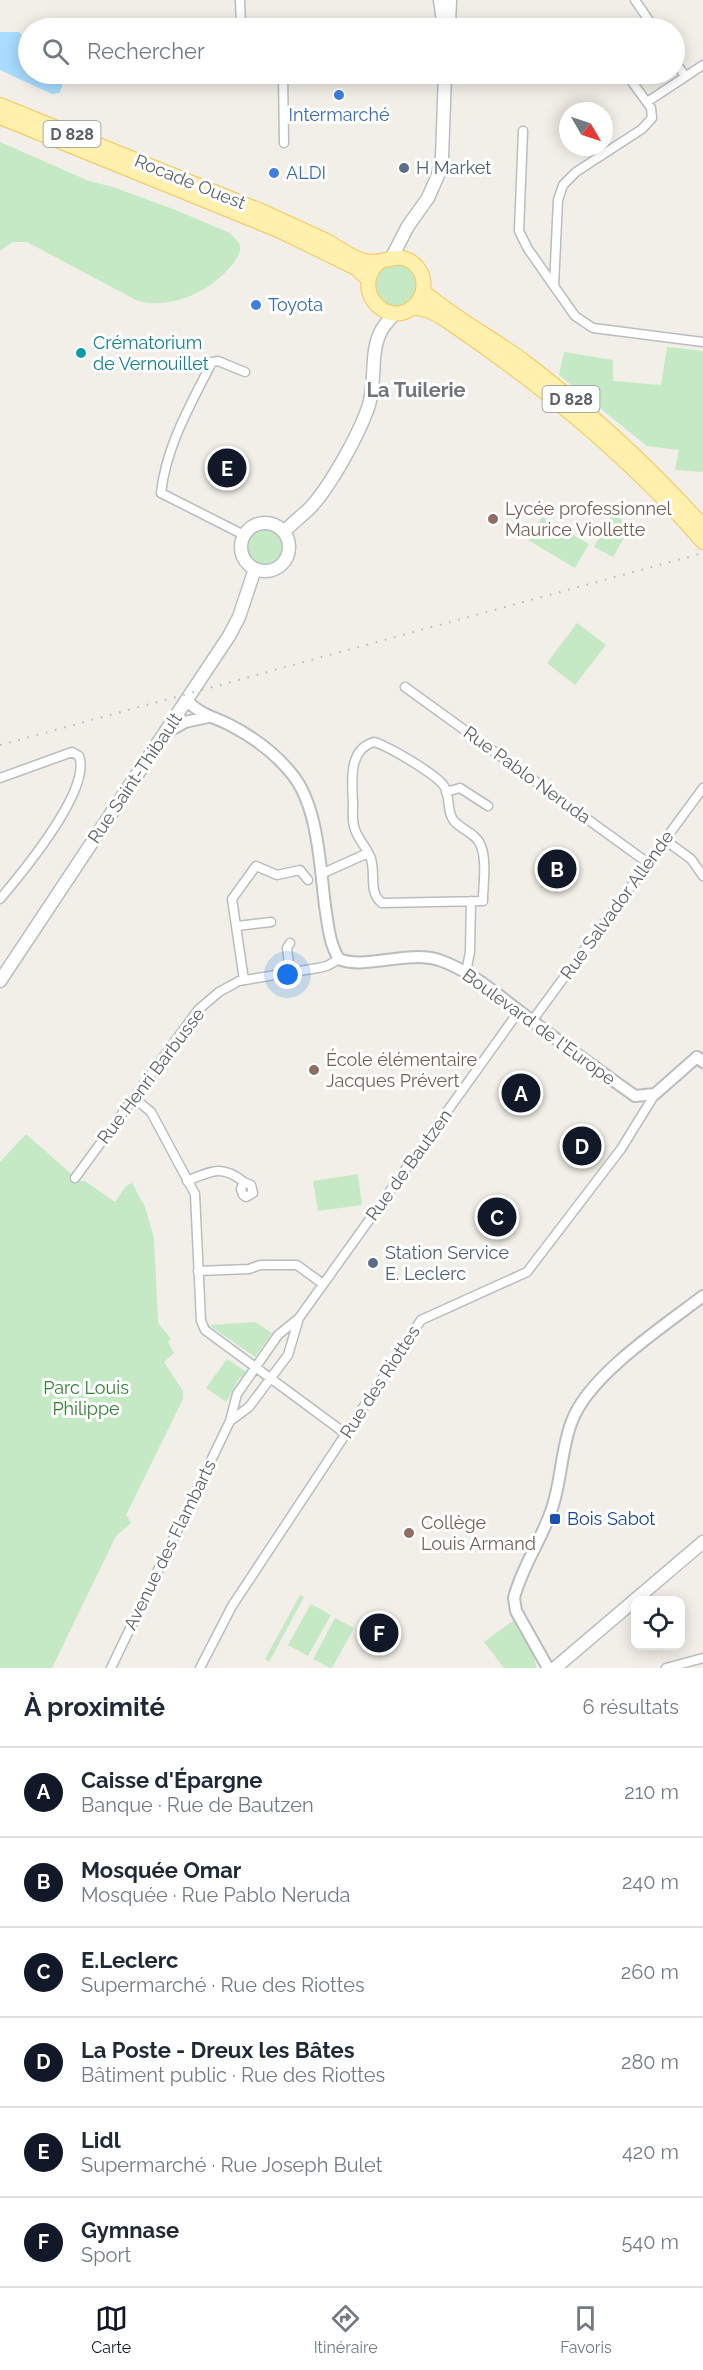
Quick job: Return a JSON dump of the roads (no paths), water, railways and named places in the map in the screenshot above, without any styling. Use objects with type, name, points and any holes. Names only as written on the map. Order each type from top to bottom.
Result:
[{"type":"main road","points":[[440,0],[443,18]]},
{"type":"main road","points":[[449,18],[450,0]]},
{"type":"main road","points":[[392,257],[408,226],[428,198],[438,175],[442,157],[445,84]]},
{"type":"main road","name":"Rocade Ouest","points":[[0,105],[266,213],[364,261],[378,263]]},
{"type":"main road","name":"Rocade Ouest","points":[[0,117],[278,230],[356,268],[368,279]]},
{"type":"main road","points":[[404,237],[409,260]]},
{"type":"main road","points":[[284,532],[311,507],[322,492],[357,434],[368,409],[381,330],[379,308],[369,295],[368,279],[378,263],[392,257],[409,260],[417,266],[422,276],[423,291],[413,307],[395,313],[381,330]]},
{"type":"main road","name":"D 828","points":[[423,291],[436,303],[519,358],[622,442],[702,535]]},
{"type":"main road","name":"D 828","points":[[413,307],[430,311],[443,318],[547,392],[636,471],[702,535]]},
{"type":"main road","points":[[379,308],[395,313]]},
{"type":"main road","points":[[273,524],[284,532],[289,546],[282,563],[270,570],[255,569],[245,560],[240,548],[244,535],[253,525],[273,524]]},
{"type":"main road","name":"Rue Saint-Thibault","points":[[0,981],[232,630],[255,569]]},
{"type":"main road","points":[[555,1668],[703,1542]]},
{"type":"street","points":[[240,0],[241,18]]},
{"type":"street","points":[[635,0],[647,18]]},
{"type":"street","points":[[685,76],[703,64]]},
{"type":"street","points":[[283,84],[284,143]]},
{"type":"street","points":[[554,286],[558,200],[563,184],[576,172],[650,123],[652,113],[634,84]]},
{"type":"street","points":[[647,102],[673,84]]},
{"type":"street","points":[[523,131],[519,231],[528,249],[578,320],[592,328],[703,342]]},
{"type":"street","points":[[244,535],[161,493],[164,469],[174,441],[212,362],[218,361],[245,372]]},
{"type":"street","name":"Rue Pablo Neruda","points":[[405,687],[648,863]]},
{"type":"street","points":[[186,700],[204,715],[230,726],[259,743],[293,774],[310,812],[318,849],[331,942],[339,959]]},
{"type":"street","points":[[176,716],[204,715]]},
{"type":"street","points":[[165,733],[204,715]]},
{"type":"street","points":[[374,742],[385,746],[431,775],[443,786],[450,814],[455,822],[480,842],[483,853],[483,901],[382,903],[374,892],[372,861],[368,853],[354,828],[352,777],[355,761],[366,744],[374,742]]},
{"type":"street","points":[[0,778],[72,752],[80,756],[82,763],[71,801],[42,845],[0,899]]},
{"type":"street","points":[[446,792],[460,788],[489,806]]},
{"type":"street","name":"Rue Salvador Allende","points":[[532,1021],[703,788]]},
{"type":"street","points":[[665,840],[691,859],[703,876]]},
{"type":"street","points":[[321,874],[368,853]]},
{"type":"street","points":[[244,980],[232,898],[256,866],[277,875],[300,870],[308,880]]},
{"type":"street","points":[[466,972],[470,952],[471,901]]},
{"type":"street","points":[[237,926],[271,922]]},
{"type":"street","points":[[290,943],[287,948],[290,972]]},
{"type":"street","name":"Boulevard de l'Europe","points":[[339,959],[356,962],[417,956],[436,959],[466,972],[635,1096],[655,1094]]},
{"type":"street","name":"Rue Henri Barbusse","points":[[75,1178],[198,1010],[219,992],[244,980],[327,966],[339,959]]},
{"type":"street","name":"Rue de Bautzen","points":[[230,1421],[235,1398],[278,1335],[299,1318],[519,1011]]},
{"type":"street","points":[[655,1094],[701,1056]]},
{"type":"street","name":"Rue des Riottes","points":[[200,1668],[232,1606],[421,1320],[527,1272],[621,1149],[655,1094]]},
{"type":"street","points":[[134,1098],[151,1112],[195,1194],[201,1321],[205,1330],[346,1434]]},
{"type":"street","points":[[187,1181],[215,1169],[236,1176],[244,1182]]},
{"type":"street","points":[[198,1271],[249,1269],[260,1265],[297,1265],[323,1284]]},
{"type":"street","points":[[548,1668],[516,1611],[514,1598],[554,1504],[563,1451],[574,1414],[596,1383],[703,1296]]},
{"type":"street","name":"Rue de Bautzen","points":[[230,1421],[249,1407],[291,1348],[299,1318]]},
{"type":"street","name":"Avenue des Flambarts","points":[[111,1668],[230,1421]]},
{"type":"street","points":[[669,1668],[703,1658]]},
{"type":"water","points":[[0,32],[18,32],[18,78],[0,70]]},
{"type":"water","points":[[30,84],[62,84],[59,93],[52,94]]},
{"type":"railway","points":[[0,745],[703,553]]},
{"type":"place","name":"Intermarché","points":[[339,95]]},
{"type":"place","name":"H Market","points":[[404,168]]},
{"type":"place","name":"ALDI","points":[[274,173]]},
{"type":"place","name":"Toyota","points":[[256,305]]},
{"type":"place","name":"Crématorium de Vernouillet","points":[[81,353]]},
{"type":"place","name":"Lidl","points":[[227,468]]},
{"type":"place","name":"Lycée professionnel Maurice Viollette","points":[[493,519]]},
{"type":"place","name":"Mosquée Omar","points":[[557,869]]},
{"type":"place","name":"École élémentaire Jacques Prévert","points":[[314,1070]]},
{"type":"place","name":"Caisse d'Épargne","points":[[521,1093]]},
{"type":"place","name":"La Poste - Dreux les Bâtes","points":[[582,1146]]},
{"type":"place","name":"E.Leclerc","points":[[497,1217]]},
{"type":"place","name":"Station Service E. Leclerc","points":[[373,1263]]},
{"type":"place","name":"Bois Sabot","points":[[555,1519]]},
{"type":"place","name":"Collège Louis Armand","points":[[409,1533]]},
{"type":"place","name":"Gymnase","points":[[379,1633]]},
{"type":"district","name":"La Tuilerie","points":[[416,390]]},
{"type":"park label","name":"Parc Louis Philippe","points":[[86,1398]]}]
